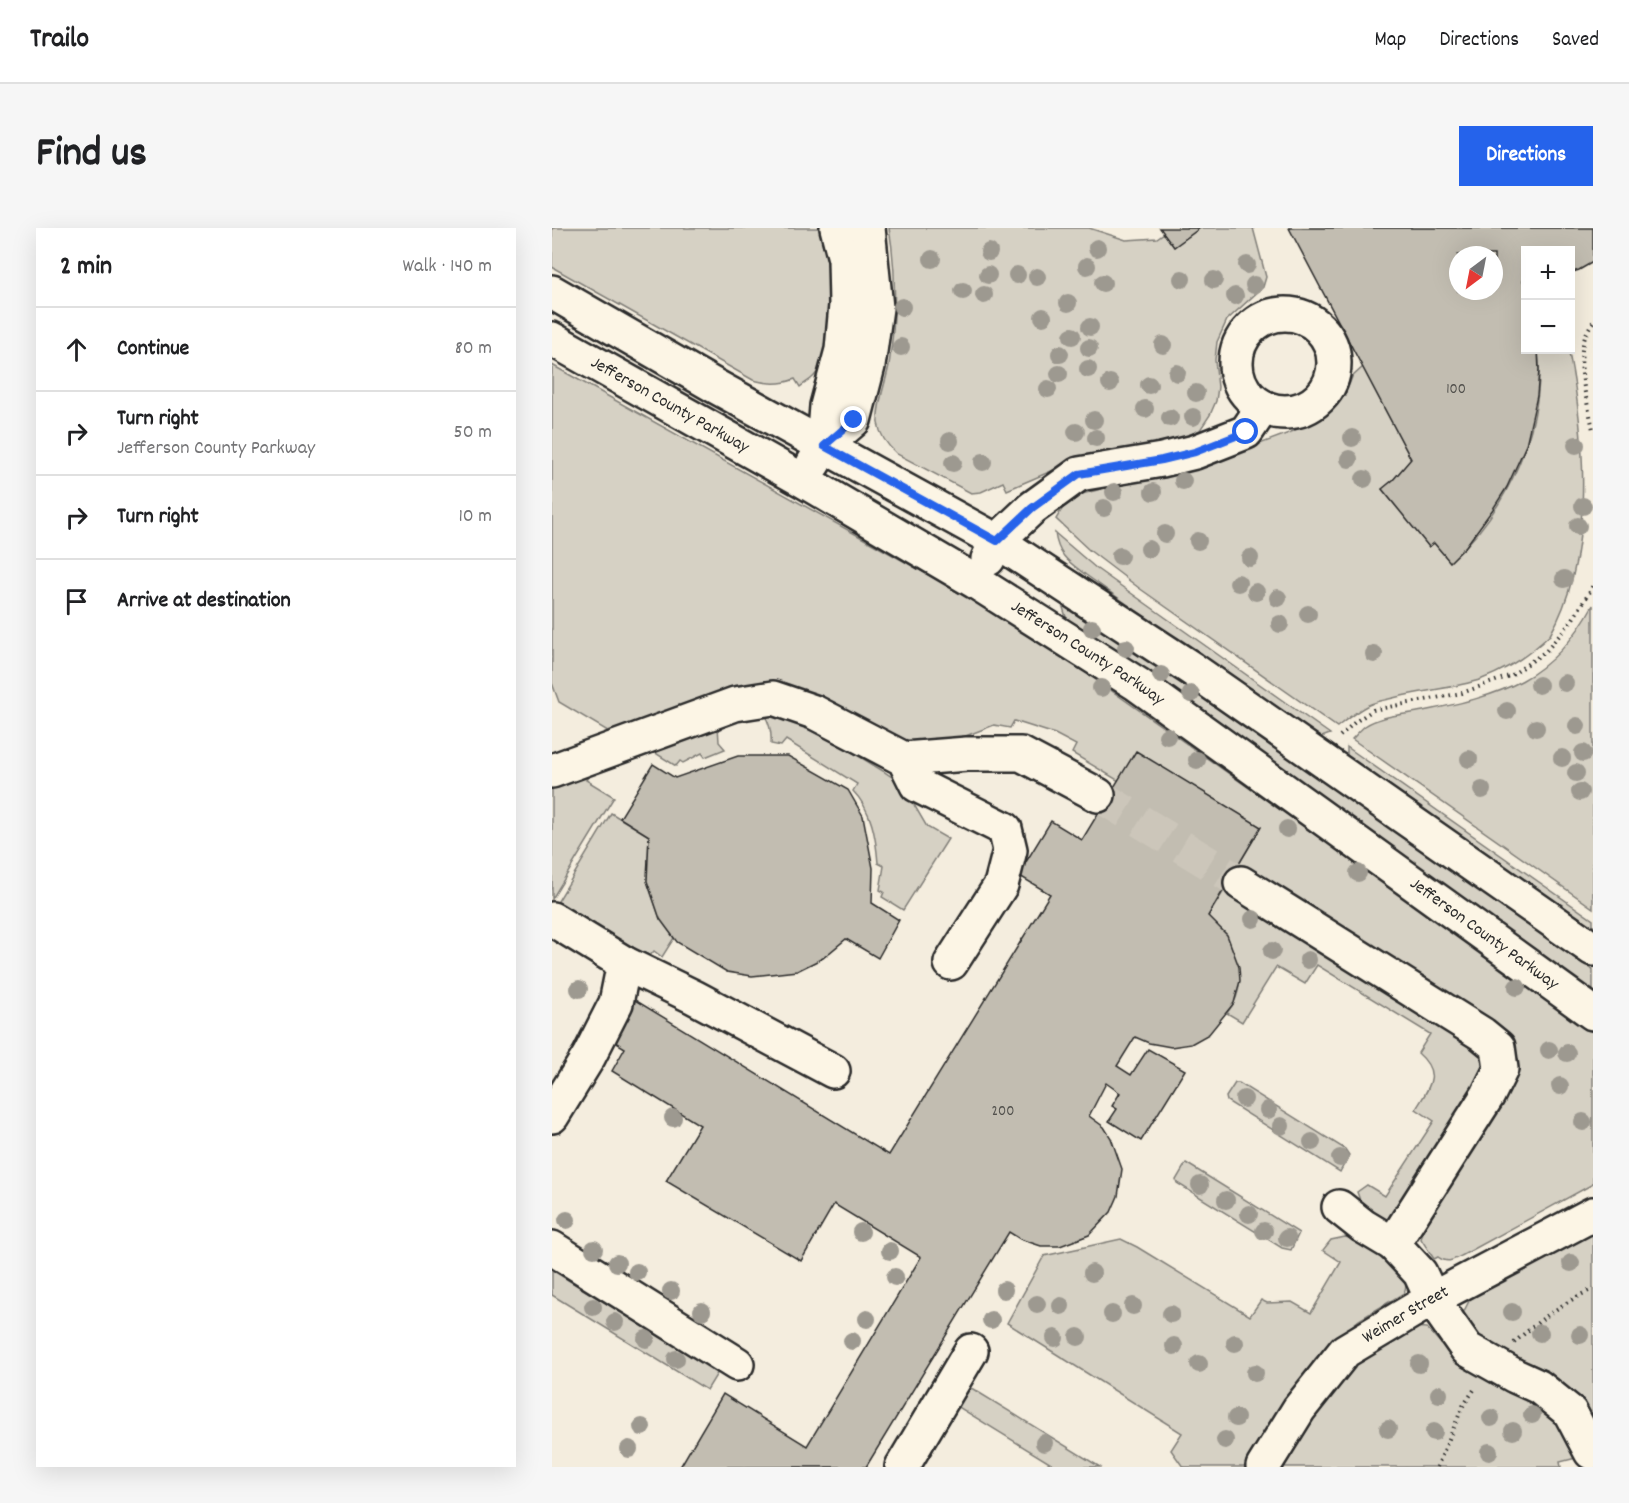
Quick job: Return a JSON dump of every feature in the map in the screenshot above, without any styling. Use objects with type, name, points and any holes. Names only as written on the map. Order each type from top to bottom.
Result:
[{"type":"street","points":[[824,446],[827,406],[842,350],[846,305],[845,259],[837,228]]},
{"type":"street","points":[[804,481],[824,446],[854,420],[868,366],[876,308],[868,228]]},
{"type":"street","points":[[552,292],[997,541],[1192,669],[1593,949]]},
{"type":"street","name":"Jefferson County Parkway","points":[[552,339],[804,481],[976,582],[1137,684],[1593,1013]]},
{"type":"street","points":[[976,582],[997,541],[1032,508],[1079,474],[1195,452],[1246,432],[1263,407]]},
{"type":"street","points":[[552,771],[735,704],[773,698],[814,712],[904,759],[967,754],[1021,754],[1098,795]]},
{"type":"street","points":[[904,759],[917,785],[1005,829],[1010,850],[1001,885],[951,963]]},
{"type":"street","points":[[1241,883],[1482,1034],[1498,1047],[1501,1069],[1488,1095],[1393,1244]]},
{"type":"street","points":[[552,919],[624,963],[694,997],[833,1071]]},
{"type":"street","points":[[552,1116],[589,1056],[616,1003],[624,963]]},
{"type":"street","points":[[1339,1207],[1363,1226],[1393,1244],[1420,1273],[1432,1299],[1467,1349],[1539,1387],[1570,1412],[1591,1452]]},
{"type":"street","name":"Weimer Street","points":[[1263,1467],[1299,1409],[1345,1351],[1432,1299],[1593,1214]]},
{"type":"street","points":[[552,1248],[737,1364]]},
{"type":"street","points":[[902,1467],[971,1351]]},
{"type":"path","points":[[1593,322],[1585,336],[1581,362],[1593,430]]},
{"type":"path","points":[[1340,736],[1373,710],[1462,693],[1512,675],[1546,651],[1571,622],[1593,584]]},
{"type":"shaded area","points":[[552,228],[825,228],[831,304],[828,345],[823,362],[813,377],[800,387],[795,379],[774,383],[753,380],[552,267]]},
{"type":"shaded area","points":[[889,228],[1089,228],[1126,240],[1157,238],[1164,233],[1174,247],[1200,228],[1253,228],[1266,277],[1263,287],[1227,320],[1217,342],[1216,401],[1200,430],[1177,440],[1082,458],[1007,490],[1003,482],[981,492],[971,493],[897,454],[885,440],[879,428],[878,410],[889,365],[894,314],[894,279]]},
{"type":"shaded area","points":[[1538,354],[1569,354],[1580,425],[1582,462],[1580,537],[1574,572],[1564,605],[1550,635],[1518,661],[1501,671],[1460,685],[1376,702],[1358,711],[1337,727],[1139,588],[1089,550],[1056,519],[1062,509],[1082,494],[1228,456],[1319,419],[1335,407],[1345,395],[1352,377],[1363,367],[1411,459],[1382,489],[1429,547],[1434,543],[1450,562],[1489,518],[1505,493],[1529,437],[1536,408],[1539,379]]},
{"type":"shaded area","points":[[552,365],[1020,626],[1593,1031],[1593,1184],[1456,1258],[1447,1261],[1438,1257],[1434,1259],[1421,1239],[1424,1229],[1514,1080],[1518,1063],[1517,1055],[1490,1025],[1236,869],[1261,827],[1136,752],[1119,781],[1072,753],[1076,745],[1055,734],[1014,721],[1010,728],[994,725],[963,737],[956,744],[897,740],[875,730],[814,694],[779,682],[754,683],[611,733],[559,702],[552,683]]},
{"type":"shaded area","points":[[1055,533],[1097,569],[1330,734],[1319,738],[1313,736],[1086,575],[1062,553]]},
{"type":"shaded area","points":[[1064,597],[1593,970],[1593,993],[1078,630],[1066,617],[1061,601]]},
{"type":"shaded area","points":[[1593,605],[1593,908],[1352,739],[1371,722],[1477,698],[1522,680],[1542,668],[1560,651],[1577,631]]},
{"type":"shaded area","points":[[763,711],[798,719],[902,784],[927,827],[948,839],[903,910],[882,897],[884,892],[880,890],[884,866],[878,863],[869,816],[853,791],[857,784],[786,740],[781,746],[771,744],[770,727]]},
{"type":"shaded area","points":[[718,726],[719,742],[725,749],[705,757],[702,753],[683,763],[680,761],[676,766],[649,749]]},
{"type":"shaded area","points":[[1347,747],[1593,920],[1593,934],[1347,757]]},
{"type":"shaded area","points":[[593,769],[586,780],[614,797],[552,899],[552,783]]},
{"type":"shaded area","points":[[611,813],[649,836],[647,881],[660,919],[674,938],[662,957],[654,951],[647,959],[555,906]]},
{"type":"shaded area","points":[[1225,889],[1476,1043],[1487,1063],[1484,1076],[1392,1219],[1383,1221],[1363,1209],[1357,1192],[1367,1185],[1385,1196],[1434,1121],[1416,1109],[1431,1081],[1430,1068],[1418,1053],[1430,1034],[1317,965],[1305,984],[1276,967],[1242,1022],[1227,1013],[1235,1000],[1239,987],[1239,975],[1230,951],[1208,916]]},
{"type":"shaded area","points":[[1235,1083],[1239,1083],[1345,1149],[1349,1155],[1340,1172],[1227,1101],[1226,1097]]},
{"type":"shaded area","points":[[1186,1163],[1299,1233],[1291,1250],[1282,1248],[1177,1183],[1176,1180]]},
{"type":"shaded area","points":[[1593,1228],[1593,1413],[1591,1413],[1567,1387],[1547,1371],[1484,1343],[1468,1326],[1463,1313],[1471,1297]]},
{"type":"shaded area","points":[[1345,1237],[1354,1239],[1402,1272],[1406,1282],[1404,1293],[1359,1320],[1328,1345],[1315,1359],[1246,1467],[1183,1467],[1171,1450],[1182,1433],[1007,1323],[1044,1256],[1121,1239],[1250,1316],[1261,1300],[1267,1303],[1292,1302],[1311,1313],[1341,1262],[1323,1250],[1331,1240]]},
{"type":"shaded area","points":[[552,1270],[718,1372],[707,1390],[552,1295]]},
{"type":"shaded area","points":[[1412,1327],[1427,1328],[1462,1367],[1527,1396],[1557,1419],[1576,1458],[1560,1462],[1561,1467],[1275,1467],[1340,1376],[1379,1345]]},
{"type":"shaded area","points":[[965,1387],[973,1389],[1100,1467],[1056,1467],[960,1408],[957,1405]]},
{"type":"building","points":[[1160,228],[1200,228],[1174,247]]},
{"type":"building","points":[[1289,228],[1593,228],[1593,262],[1575,271],[1575,246],[1521,246],[1521,354],[1538,354],[1539,370],[1537,396],[1526,445],[1507,487],[1493,509],[1466,546],[1450,562],[1434,543],[1429,547],[1382,489],[1411,459]]},
{"type":"building","points":[[1136,751],[1261,827],[1208,916],[1227,935],[1239,967],[1240,981],[1234,1003],[1209,1034],[1191,1044],[1171,1047],[1149,1043],[1135,1037],[1117,1066],[1131,1075],[1148,1049],[1185,1070],[1141,1141],[1109,1121],[1117,1109],[1112,1106],[1120,1093],[1106,1083],[1089,1116],[1104,1127],[1111,1138],[1122,1169],[1118,1196],[1111,1212],[1089,1235],[1060,1246],[1041,1246],[1020,1239],[1009,1232],[866,1467],[680,1467],[723,1394],[807,1446],[921,1257],[834,1204],[801,1261],[666,1181],[700,1125],[612,1071],[625,1048],[610,1039],[635,1000],[889,1155],[1050,894],[1018,875],[1051,821],[1082,840]]},
{"type":"building","points":[[738,756],[788,756],[848,790],[863,816],[873,868],[872,903],[899,920],[878,958],[846,939],[823,958],[797,971],[752,976],[727,972],[677,942],[660,919],[647,881],[649,836],[620,818],[653,764],[675,778]]},
{"type":"tunnel","points":[[1098,795],[1241,883]]},
{"type":"route","points":[[854,420],[824,446],[997,541],[1032,508],[1079,474],[1195,452],[1246,432]]}]
